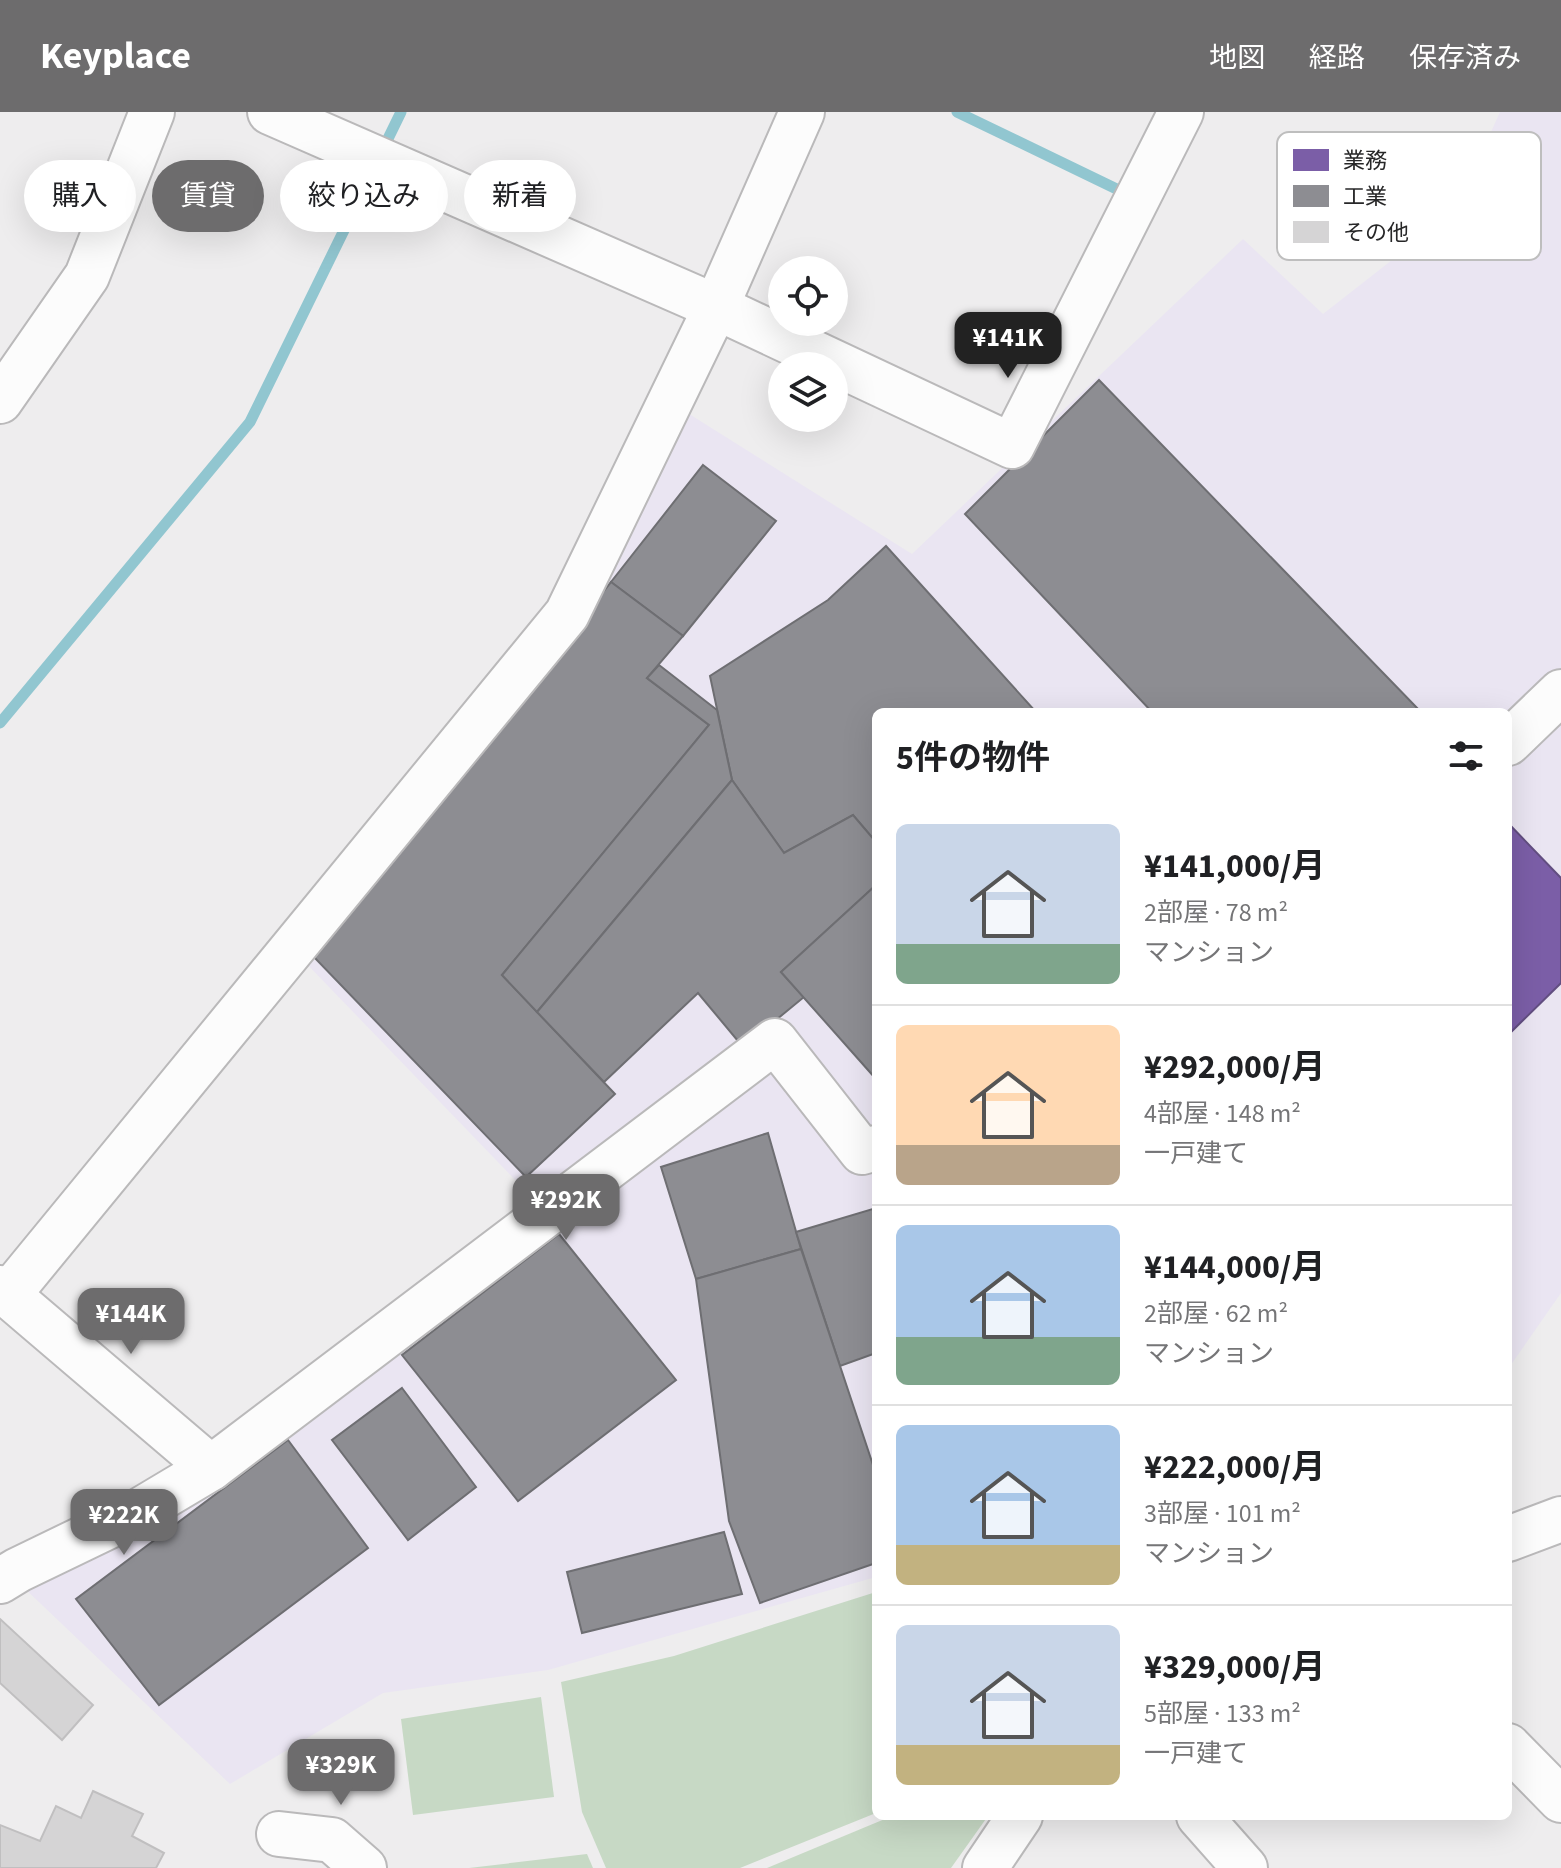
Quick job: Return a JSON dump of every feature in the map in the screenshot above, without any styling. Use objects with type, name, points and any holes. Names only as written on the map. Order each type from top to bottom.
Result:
[{"type":"street","points":[[0,401],[87,276],[152,112]]},
{"type":"street","points":[[270,112],[716,307],[1012,446],[1181,112]]},
{"type":"street","points":[[211,1468],[4,1292],[567,614],[716,307],[802,112]]},
{"type":"street","points":[[1512,739],[1561,692]]},
{"type":"street","points":[[0,1581],[134,1514],[211,1468],[775,1041],[862,1152],[872,1149]]},
{"type":"street","points":[[1512,1537],[1561,1519]]},
{"type":"street","points":[[1512,1750],[1561,1800]]},
{"type":"street","points":[[985,1868],[1017,1820]]},
{"type":"street","points":[[1203,1820],[1245,1868]]},
{"type":"street","points":[[279,1834],[332,1840],[364,1868]]},
{"type":"shaded area","points":[[1500,112],[1561,112],[1561,1293],[1512,1363],[1512,708],[872,708],[872,1578],[548,1670],[383,1693],[230,1784],[20,1584],[552,1218],[302,959],[686,412],[912,554],[1243,239],[1323,314],[1392,260],[1541,260],[1541,132],[1491,132]]},
{"type":"green space","points":[[872,1593],[872,1815],[740,1868],[606,1868],[582,1812],[561,1682],[674,1656]]},
{"type":"green space","points":[[541,1697],[554,1797],[413,1815],[401,1719]]},
{"type":"green space","points":[[882,1820],[985,1820],[951,1868],[767,1868]]},
{"type":"green space","points":[[587,1854],[593,1868],[469,1868]]},
{"type":"building: 業務","points":[[1512,827],[1561,878],[1561,983],[1512,1031]]},
{"type":"building: 工業","points":[[1099,380],[1417,708],[1148,708],[965,514]]},
{"type":"building: 工業","points":[[703,465],[776,521],[683,636],[611,582]]},
{"type":"building: 工業","points":[[886,546],[1032,708],[872,708],[872,837],[853,815],[784,853],[732,780],[710,676],[828,600]]},
{"type":"building: 工業","points":[[611,582],[683,636],[647,678],[709,725],[502,975],[615,1094],[526,1177],[311,954]]},
{"type":"building: 工業","points":[[659,665],[717,710],[732,780],[537,1012],[502,975],[709,725],[647,678]]},
{"type":"building: 工業","points":[[732,780],[784,853],[853,815],[872,837],[872,889],[781,972],[804,997],[743,1047],[698,993],[604,1082],[537,1012]]},
{"type":"building: 工業","points":[[872,889],[872,1074],[781,972]]},
{"type":"building: 工業","points":[[768,1133],[801,1249],[696,1279],[661,1167]]},
{"type":"building: 工業","points":[[872,1209],[872,1354],[840,1366],[796,1232]]},
{"type":"building: 工業","points":[[559,1234],[676,1380],[518,1501],[402,1355]]},
{"type":"building: 工業","points":[[801,1249],[872,1462],[872,1564],[760,1603],[729,1521],[696,1279]]},
{"type":"building: 工業","points":[[402,1388],[476,1487],[408,1540],[332,1440]]},
{"type":"building: 工業","points":[[288,1440],[368,1548],[159,1705],[76,1599]]},
{"type":"building: 工業","points":[[724,1532],[742,1594],[582,1633],[567,1572]]},
{"type":"building: その他","points":[[0,1619],[93,1705],[62,1740],[0,1683]]},
{"type":"building: その他","points":[[93,1791],[143,1814],[132,1836],[164,1853],[156,1868],[0,1868],[0,1825],[40,1841],[56,1806],[81,1818]]},
{"type":"waterway","points":[[382,151],[401,112]]},
{"type":"waterway","points":[[957,112],[1129,195]]},
{"type":"waterway","points":[[0,723],[250,422],[343,232]]}]
